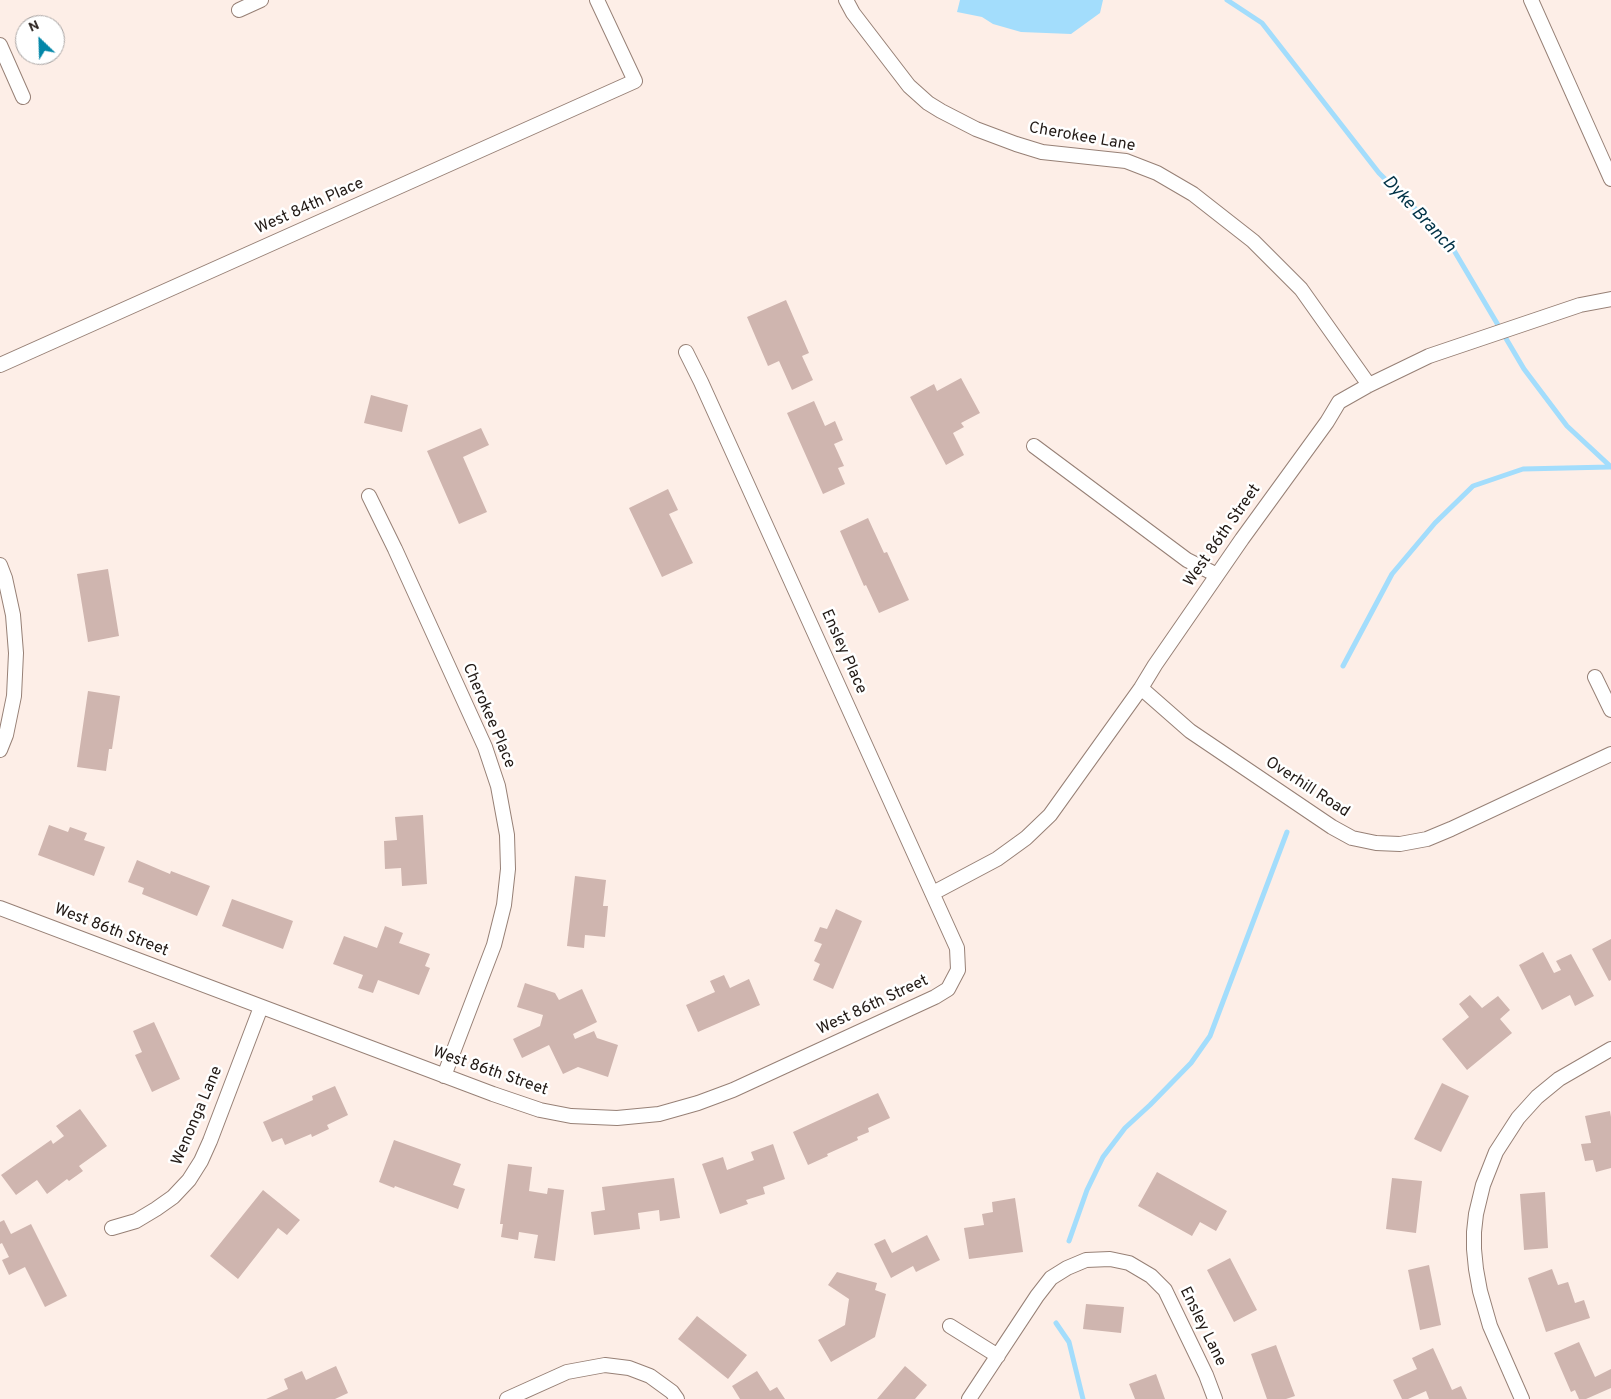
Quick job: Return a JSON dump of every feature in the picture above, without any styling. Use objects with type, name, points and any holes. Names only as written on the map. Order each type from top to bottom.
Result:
[{"type":"street","points":[[239,10],[261,0]]},
{"type":"street","name":"West 84th Place","points":[[0,365],[635,81],[597,0]]},
{"type":"street","name":"Cherokee Lane","points":[[846,0],[853,13],[909,86],[928,103],[941,111],[976,129],[1042,152],[1096,156],[1126,161],[1157,173],[1193,194],[1253,241],[1301,289],[1368,385]]},
{"type":"street","points":[[1531,0],[1611,179]]},
{"type":"street","points":[[0,45],[23,97]]},
{"type":"street","name":"West 86th Street","points":[[933,893],[997,859],[1026,838],[1050,815],[1141,688],[1217,575],[1327,422],[1339,402],[1368,385],[1429,356],[1580,305],[1611,299]]},
{"type":"street","name":"Ensley Place","points":[[686,352],[933,893],[957,948],[958,970]]},
{"type":"street","points":[[1034,446],[1187,560],[1217,575]]},
{"type":"street","name":"Cherokee Place","points":[[369,496],[485,747],[498,786],[507,835],[508,869],[504,905],[494,945],[444,1076]]},
{"type":"street","points":[[0,565],[5,578],[13,615],[16,653],[14,696],[6,735],[0,750]]},
{"type":"street","points":[[1595,677],[1611,710]]},
{"type":"street","name":"Overhill Road","points":[[1141,688],[1190,731],[1332,828],[1352,838],[1376,843],[1400,844],[1427,839],[1611,754]]},
{"type":"street","name":"West 86th Street","points":[[0,908],[444,1076],[540,1110],[571,1116],[618,1118],[659,1114],[698,1103],[732,1090],[935,998],[948,989],[958,970]]},
{"type":"street","name":"Wenonga Lane","points":[[112,1228],[136,1221],[156,1209],[189,1180],[201,1161],[210,1141],[261,1007]]},
{"type":"street","points":[[1522,1399],[1490,1326],[1480,1291],[1474,1250],[1476,1214],[1483,1185],[1496,1152],[1518,1118],[1537,1097],[1560,1079],[1611,1049]]},
{"type":"street","name":"Ensley Lane","points":[[998,1356],[1037,1296],[1052,1278],[1067,1268],[1086,1260],[1110,1259],[1129,1263],[1151,1276],[1165,1290],[1206,1375],[1215,1399]]},
{"type":"street","points":[[950,1326],[998,1356],[969,1399]]},
{"type":"street","points":[[507,1399],[567,1372],[605,1365],[630,1368],[650,1376],[672,1392],[677,1399]]},
{"type":"water","points":[[960,0],[1103,0],[1100,13],[1071,34],[1021,32],[993,24],[982,17],[957,12]]},
{"type":"building","points":[[786,300],[809,353],[802,356],[813,380],[792,390],[779,361],[768,366],[747,317]]},
{"type":"building","points":[[961,378],[980,413],[961,423],[964,427],[953,433],[964,455],[946,465],[910,397],[934,384],[937,391]]},
{"type":"building","points":[[371,395],[408,405],[402,432],[364,423]]},
{"type":"building","points":[[814,401],[825,426],[835,421],[843,440],[834,444],[844,466],[838,468],[845,484],[823,494],[787,413]]},
{"type":"building","points":[[481,428],[489,445],[463,457],[487,512],[459,524],[427,451]]},
{"type":"building","points":[[668,489],[678,510],[669,514],[693,563],[662,577],[629,508]]},
{"type":"building","points":[[868,518],[884,553],[887,552],[909,600],[879,613],[866,585],[864,586],[840,531]]},
{"type":"building","points":[[108,569],[119,636],[88,642],[77,574]]},
{"type":"building","points":[[88,691],[120,696],[112,749],[109,749],[106,771],[77,767]]},
{"type":"building","points":[[423,815],[427,884],[402,886],[401,868],[385,869],[384,841],[397,840],[395,817]]},
{"type":"building","points":[[49,825],[68,832],[70,827],[87,833],[84,840],[105,847],[94,876],[38,855]]},
{"type":"building","points":[[137,860],[170,874],[171,871],[210,886],[197,916],[142,894],[144,888],[128,882]]},
{"type":"building","points":[[575,876],[606,880],[603,906],[608,906],[605,937],[585,935],[584,948],[567,946]]},
{"type":"building","points":[[232,899],[293,921],[283,949],[222,926]]},
{"type":"building","points":[[836,909],[862,921],[833,989],[813,980],[820,964],[814,961],[822,944],[814,941],[820,927],[827,929]]},
{"type":"building","points":[[385,926],[403,933],[399,943],[430,954],[425,966],[430,968],[419,995],[378,980],[373,993],[358,988],[363,975],[333,964],[344,936],[377,948]]},
{"type":"building","points":[[1611,939],[1611,980],[1609,981],[1592,949]]},
{"type":"building","points":[[1543,952],[1554,973],[1561,970],[1556,961],[1571,954],[1594,996],[1575,1006],[1570,995],[1542,1010],[1519,965]]},
{"type":"building","points":[[724,975],[730,988],[749,979],[760,1005],[698,1032],[686,1005],[715,992],[710,981]]},
{"type":"building","points":[[525,983],[555,993],[559,1000],[582,989],[597,1022],[573,1034],[575,1039],[594,1031],[597,1038],[618,1045],[608,1077],[578,1067],[563,1074],[549,1045],[522,1058],[513,1039],[540,1026],[543,1015],[517,1007]]},
{"type":"building","points":[[1470,995],[1482,1008],[1498,996],[1510,1010],[1500,1019],[1512,1033],[1467,1070],[1442,1039],[1469,1017],[1459,1004]]},
{"type":"building","points":[[154,1022],[180,1079],[152,1092],[135,1055],[142,1052],[133,1031]]},
{"type":"building","points":[[1442,1083],[1469,1096],[1441,1152],[1414,1139]]},
{"type":"building","points":[[335,1086],[348,1115],[327,1125],[329,1129],[312,1137],[311,1134],[285,1145],[282,1138],[272,1142],[263,1122],[313,1100],[312,1096]]},
{"type":"building","points":[[878,1093],[890,1118],[868,1128],[869,1132],[857,1137],[858,1140],[808,1165],[793,1132]]},
{"type":"building","points":[[80,1109],[107,1146],[79,1166],[83,1171],[69,1181],[67,1179],[47,1194],[37,1180],[16,1195],[1,1175],[51,1140],[53,1144],[64,1136],[56,1126]]},
{"type":"building","points":[[1610,1111],[1611,1168],[1596,1172],[1593,1160],[1585,1161],[1581,1144],[1591,1143],[1585,1116]]},
{"type":"building","points":[[394,1140],[461,1164],[453,1185],[465,1189],[458,1209],[379,1182]]},
{"type":"building","points":[[773,1144],[785,1179],[763,1187],[765,1194],[746,1200],[748,1204],[720,1214],[702,1164],[723,1157],[727,1170],[754,1160],[751,1152]]},
{"type":"building","points":[[508,1164],[532,1167],[529,1191],[547,1194],[548,1188],[564,1190],[555,1261],[534,1258],[538,1235],[519,1232],[518,1240],[501,1237],[503,1224],[500,1224]]},
{"type":"building","points":[[1157,1172],[1227,1211],[1216,1231],[1200,1222],[1192,1236],[1138,1206]]},
{"type":"building","points":[[674,1178],[680,1218],[660,1221],[659,1210],[638,1213],[640,1229],[594,1235],[591,1212],[605,1210],[602,1187]]},
{"type":"building","points":[[1392,1178],[1422,1181],[1416,1233],[1386,1229]]},
{"type":"building","points":[[263,1190],[300,1220],[287,1235],[278,1228],[238,1279],[210,1256]]},
{"type":"building","points":[[1545,1192],[1548,1248],[1524,1250],[1520,1194]]},
{"type":"building","points":[[1015,1198],[1023,1252],[969,1259],[964,1228],[984,1225],[982,1214],[993,1212],[992,1202]]},
{"type":"building","points":[[4,1220],[11,1234],[31,1224],[67,1296],[45,1307],[25,1267],[9,1275],[2,1260],[9,1257],[2,1243],[0,1244],[0,1222]]},
{"type":"building","points":[[927,1235],[940,1260],[916,1272],[913,1266],[891,1278],[874,1244],[885,1239],[892,1253]]},
{"type":"building","points":[[1230,1258],[1257,1310],[1234,1322],[1207,1270]]},
{"type":"building","points":[[1429,1265],[1441,1325],[1420,1330],[1408,1270]]},
{"type":"building","points":[[1552,1269],[1558,1285],[1568,1282],[1575,1303],[1584,1300],[1590,1318],[1546,1332],[1528,1278]]},
{"type":"building","points":[[837,1272],[877,1283],[875,1290],[886,1294],[875,1337],[831,1362],[818,1340],[845,1325],[849,1299],[828,1285]]},
{"type":"building","points":[[1086,1304],[1124,1307],[1121,1333],[1083,1329]]},
{"type":"building","points":[[697,1316],[747,1355],[728,1379],[678,1339]]},
{"type":"building","points":[[1579,1342],[1595,1377],[1611,1369],[1611,1388],[1586,1399],[1579,1399],[1575,1390],[1571,1392],[1554,1353]]},
{"type":"building","points":[[1276,1345],[1295,1396],[1286,1399],[1267,1399],[1251,1354]]},
{"type":"building","points":[[1433,1348],[1452,1390],[1461,1386],[1467,1399],[1429,1399],[1426,1391],[1408,1399],[1402,1399],[1393,1380],[1417,1369],[1412,1358]]},
{"type":"building","points":[[336,1366],[348,1393],[335,1399],[266,1399],[288,1389],[284,1379],[302,1371],[306,1380]]},
{"type":"building","points":[[905,1366],[927,1385],[915,1399],[877,1399]]},
{"type":"building","points":[[757,1371],[770,1391],[777,1387],[785,1399],[740,1399],[732,1386]]},
{"type":"building","points":[[1156,1374],[1165,1399],[1135,1399],[1129,1384]]},
{"type":"waterway","name":"Dyke Branch","points":[[1227,0],[1262,23],[1379,173],[1449,242],[1524,369],[1567,426],[1611,467]]},
{"type":"waterway","points":[[1343,666],[1392,574],[1435,523],[1473,486],[1523,469],[1609,467]]},
{"type":"waterway","points":[[1069,1241],[1087,1190],[1103,1157],[1125,1128],[1191,1063],[1210,1036],[1287,832]]},
{"type":"waterway","points":[[1056,1323],[1069,1342],[1083,1399]]}]
